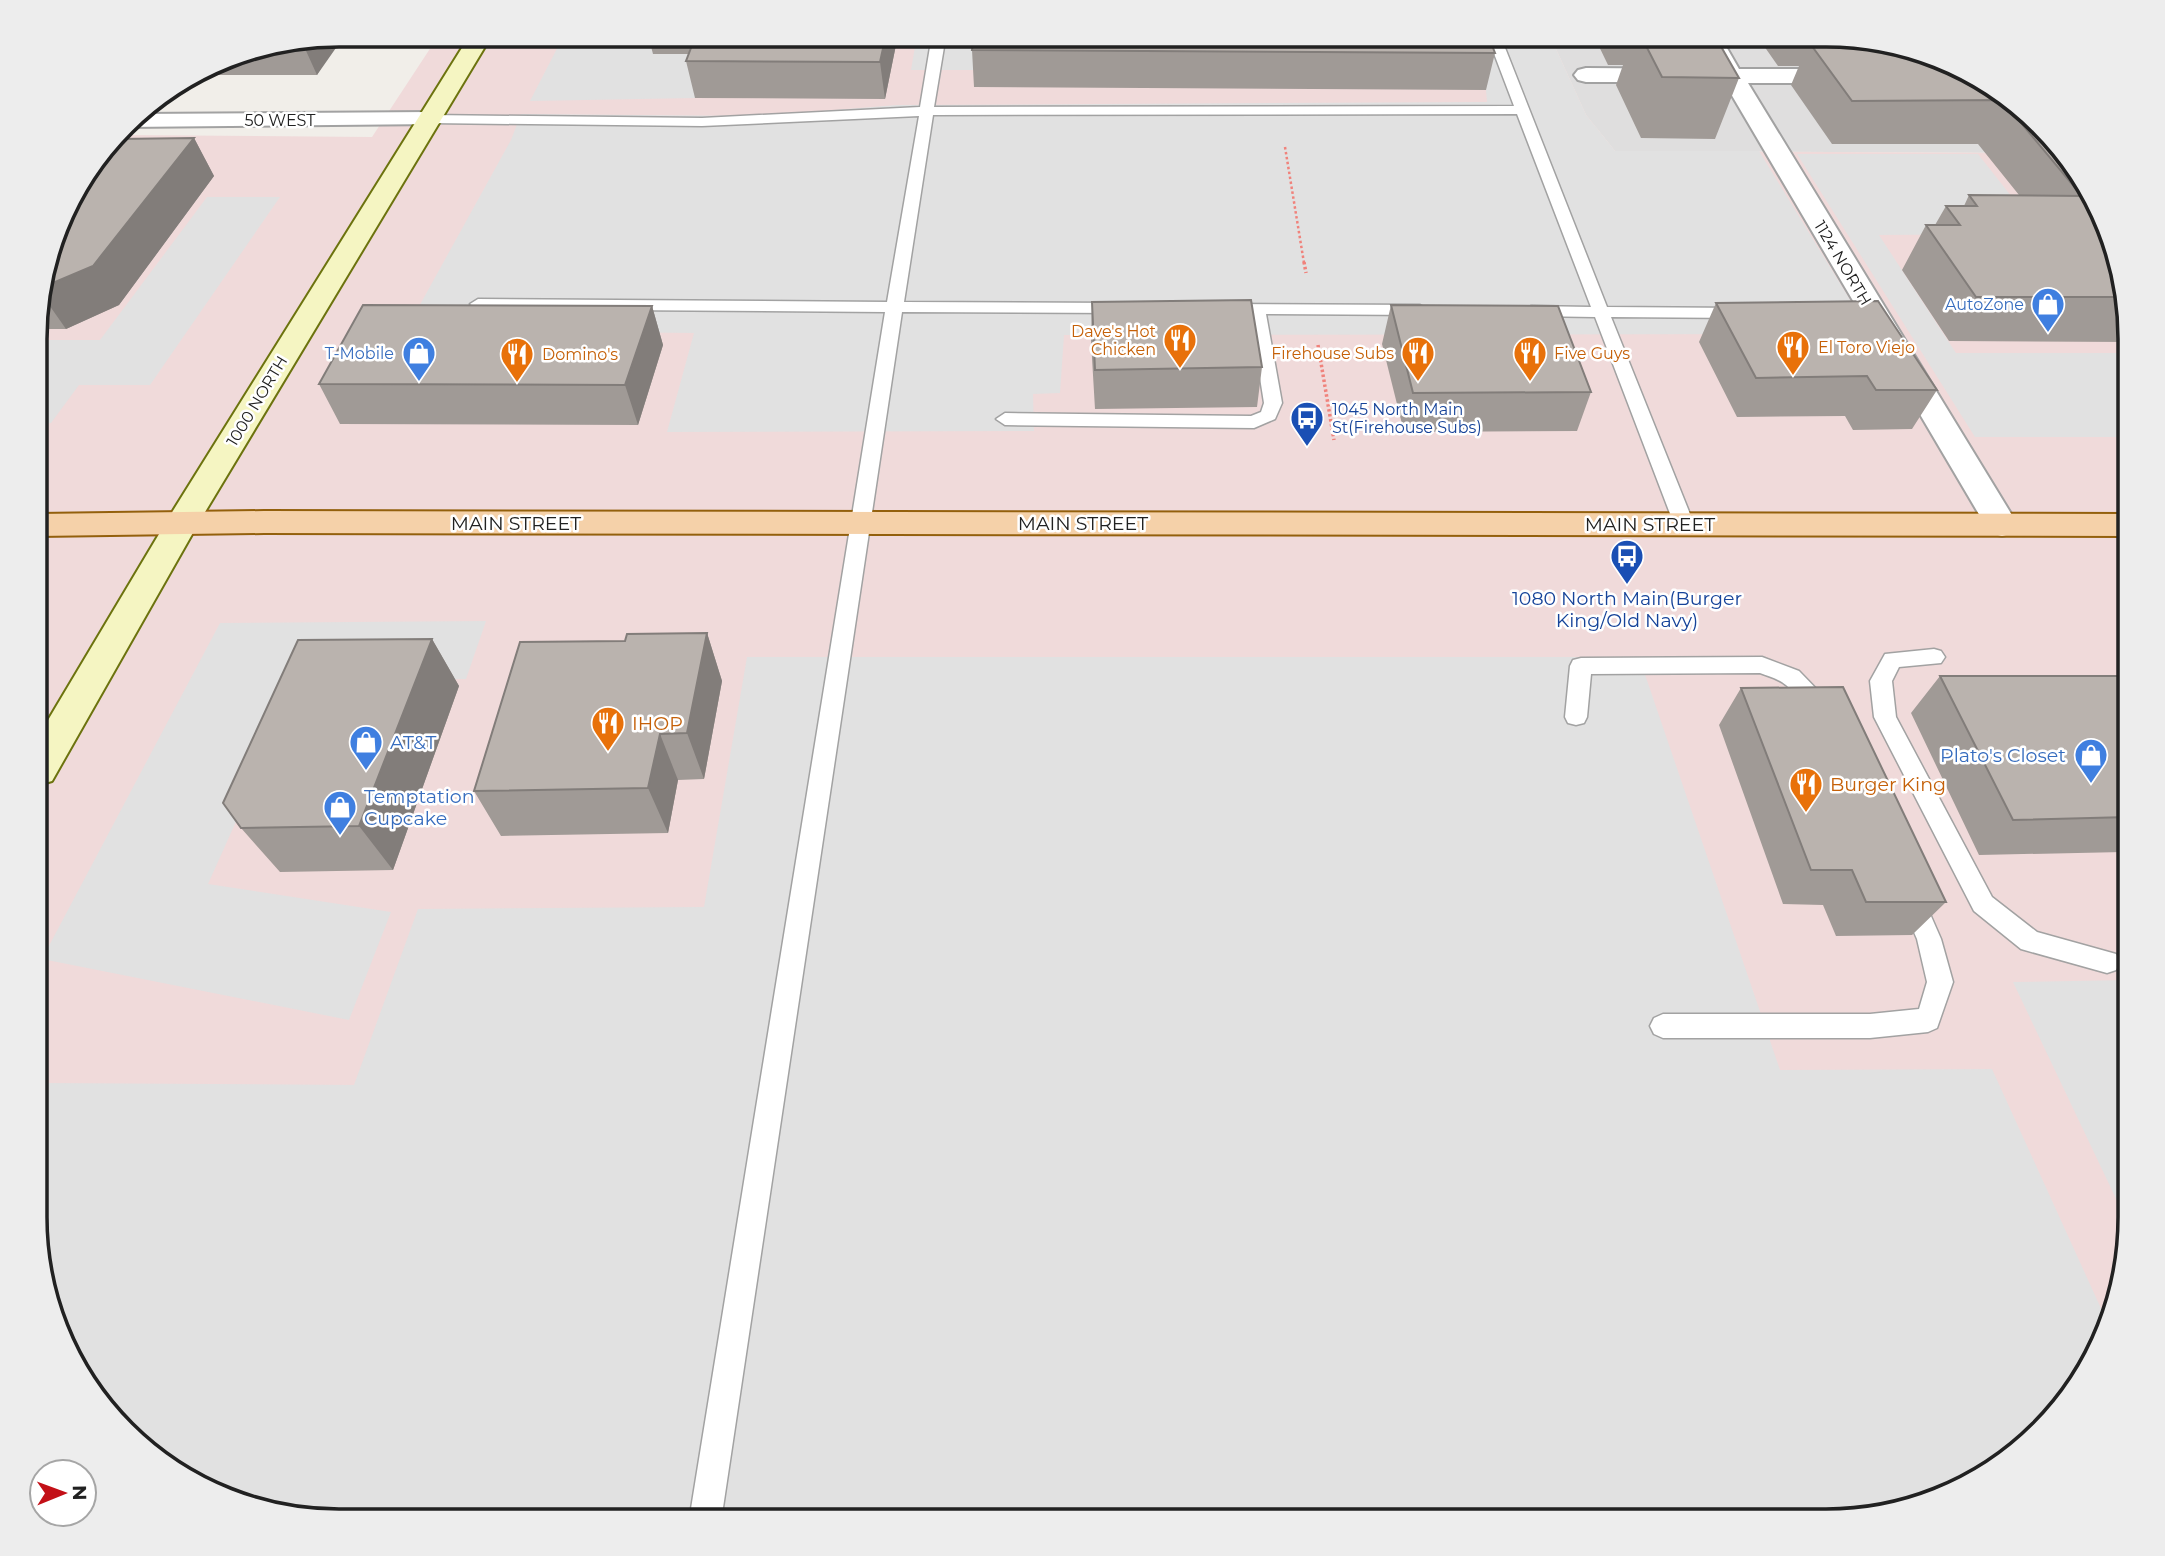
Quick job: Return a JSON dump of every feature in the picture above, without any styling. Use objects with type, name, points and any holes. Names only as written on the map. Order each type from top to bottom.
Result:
[{"type":"main road","name":"MAIN STREET","points":[[47,525],[183,522],[2118,525]]},
{"type":"street","name":"1000 NORTH","points":[[47,755],[183,522],[474,47]]},
{"type":"street","name":"1124 NORTH","points":[[1715,47],[2002,525]]},
{"type":"street","points":[[1586,75],[1874,76]]},
{"type":"street","name":"50 WEST","points":[[146,121],[430,119]]},
{"type":"lane","points":[[707,1509],[859,523],[937,47]]},
{"type":"lane","points":[[1497,47],[1684,524]]},
{"type":"lane","points":[[430,119],[702,122],[927,111],[1522,110]]},
{"type":"lane","points":[[478,304],[1134,308]]},
{"type":"lane","points":[[1202,309],[1440,311]]},
{"type":"lane","points":[[1004,419],[1254,422],[1269,415],[1273,403],[1258,309]]},
{"type":"lane","points":[[1520,311],[1761,313]]},
{"type":"lane","points":[[1934,657],[1893,660],[1881,681],[1885,717],[1983,904],[2030,941],[2106,962]]},
{"type":"lane","points":[[1576,718],[1581,666],[1762,665],[1791,677],[1816,700],[1835,730]]},
{"type":"lane","points":[[1663,1026],[1870,1026],[1928,1020],[1940,982],[1929,939],[1901,877]]},
{"type":"path","points":[[1284,142],[1306,273]]},
{"type":"path","points":[[1317,340],[1334,440]]},
{"type":"shaded area","points":[[431,47],[1555,47],[1586,115],[1615,151],[2050,153],[2064,172],[2111,279],[2118,340],[2117,1236],[2112,1273],[2102,1310],[2079,1363],[2057,1394],[2018,1436],[1972,1470],[1955,1479],[1901,1499],[1864,1506],[1825,1509],[340,1509],[283,1503],[246,1493],[193,1470],[162,1448],[120,1409],[86,1363],[57,1292],[48,1236],[47,340],[50,301],[57,264],[77,210],[97,177],[131,135],[372,137]]},
{"type":"shaded area","points":[[558,47],[693,47],[712,54],[695,98],[530,101]]},
{"type":"shaded area","points":[[915,47],[980,47],[977,70],[911,70]]},
{"type":"shaded area","points":[[1471,47],[1555,47],[1586,115],[1615,151],[1759,151],[1871,334],[1064,335],[1060,393],[1033,394],[1034,431],[667,432],[694,333],[406,330],[511,140],[521,114],[758,116],[897,105],[1487,102],[1486,90]]},
{"type":"shaded area","points":[[1555,47],[1845,48],[1901,57],[1955,77],[2037,138],[2050,153],[1615,151],[1586,115]]},
{"type":"shaded area","points":[[1797,154],[1978,154],[2041,234],[1879,235],[1956,353],[2118,353],[2118,437],[1975,437]]},
{"type":"shaded area","points":[[207,197],[280,197],[150,385],[79,385],[51,423],[47,423],[47,340],[100,340]]},
{"type":"shaded area","points":[[486,621],[466,679],[299,681],[208,884],[391,912],[349,1020],[47,960],[47,950],[220,623]]},
{"type":"shaded area","points":[[747,657],[1639,657],[1780,1070],[1992,1069],[2102,1310],[2079,1363],[2057,1394],[2032,1423],[1988,1459],[1955,1479],[1901,1499],[1864,1506],[1825,1509],[320,1508],[264,1499],[210,1479],[162,1448],[120,1409],[86,1363],[57,1292],[50,1255],[47,1216],[47,1083],[354,1085],[418,909],[704,907]]},
{"type":"shaded area","points":[[2118,980],[2118,1203],[2013,982]]},
{"type":"building","points":[[691,47],[883,47],[880,62],[686,61]]},
{"type":"building","points":[[972,47],[1493,47],[1495,53],[972,50]]},
{"type":"building","points":[[1647,47],[1721,47],[1739,78],[1662,77]]},
{"type":"building","points":[[1813,47],[1864,50],[1901,57],[1955,77],[1992,100],[1852,101]]},
{"type":"building","points":[[2021,123],[2045,147],[2077,190]]},
{"type":"building","points":[[194,138],[93,266],[53,283],[57,264],[77,210],[97,177],[128,139]]},
{"type":"building","points":[[1969,195],[2081,196],[2102,246],[2114,297],[1976,297],[1926,225],[1960,225],[1946,206],[1977,206]]},
{"type":"building","points":[[1251,300],[1262,367],[1095,370],[1092,302]]},
{"type":"building","points":[[1878,301],[1937,390],[1876,390],[1867,376],[1756,378],[1716,303]]},
{"type":"building","points":[[363,305],[652,306],[625,385],[319,384]]},
{"type":"building","points":[[1391,305],[1558,306],[1591,392],[1413,393]]},
{"type":"building","points":[[707,633],[687,733],[660,734],[648,788],[474,791],[520,642],[625,641],[627,634]]},
{"type":"building","points":[[432,639],[359,826],[241,828],[223,803],[298,640]]},
{"type":"building","points":[[1940,676],[2118,676],[2118,817],[2013,820]]},
{"type":"building","points":[[1843,687],[1946,902],[1866,902],[1852,870],[1811,870],[1741,688]]},
{"type":"place","name":"AutoZone","points":[[2048,334]]},
{"type":"place","name":"Dave's Hot Chicken","points":[[1180,370]]},
{"type":"place","name":"El Toro Viejo","points":[[1793,377]]},
{"type":"place","name":"T-Mobile","points":[[419,383]]},
{"type":"place","name":"Firehouse Subs","points":[[1418,383]]},
{"type":"place","name":"Five Guys","points":[[1530,383]]},
{"type":"place","name":"Domino's","points":[[517,384]]},
{"type":"place","name":"1045 North Main St(Firehouse Subs)","points":[[1307,448]]},
{"type":"place","name":"1080 North Main(Burger King/Old Navy)","points":[[1627,586]]},
{"type":"place","name":"IHOP","points":[[608,753]]},
{"type":"place","name":"AT&T","points":[[366,772]]},
{"type":"place","name":"Plato's Closet","points":[[2091,785]]},
{"type":"place","name":"Burger King","points":[[1806,814]]},
{"type":"place","name":"Temptation Cupcake","points":[[340,837]]}]
